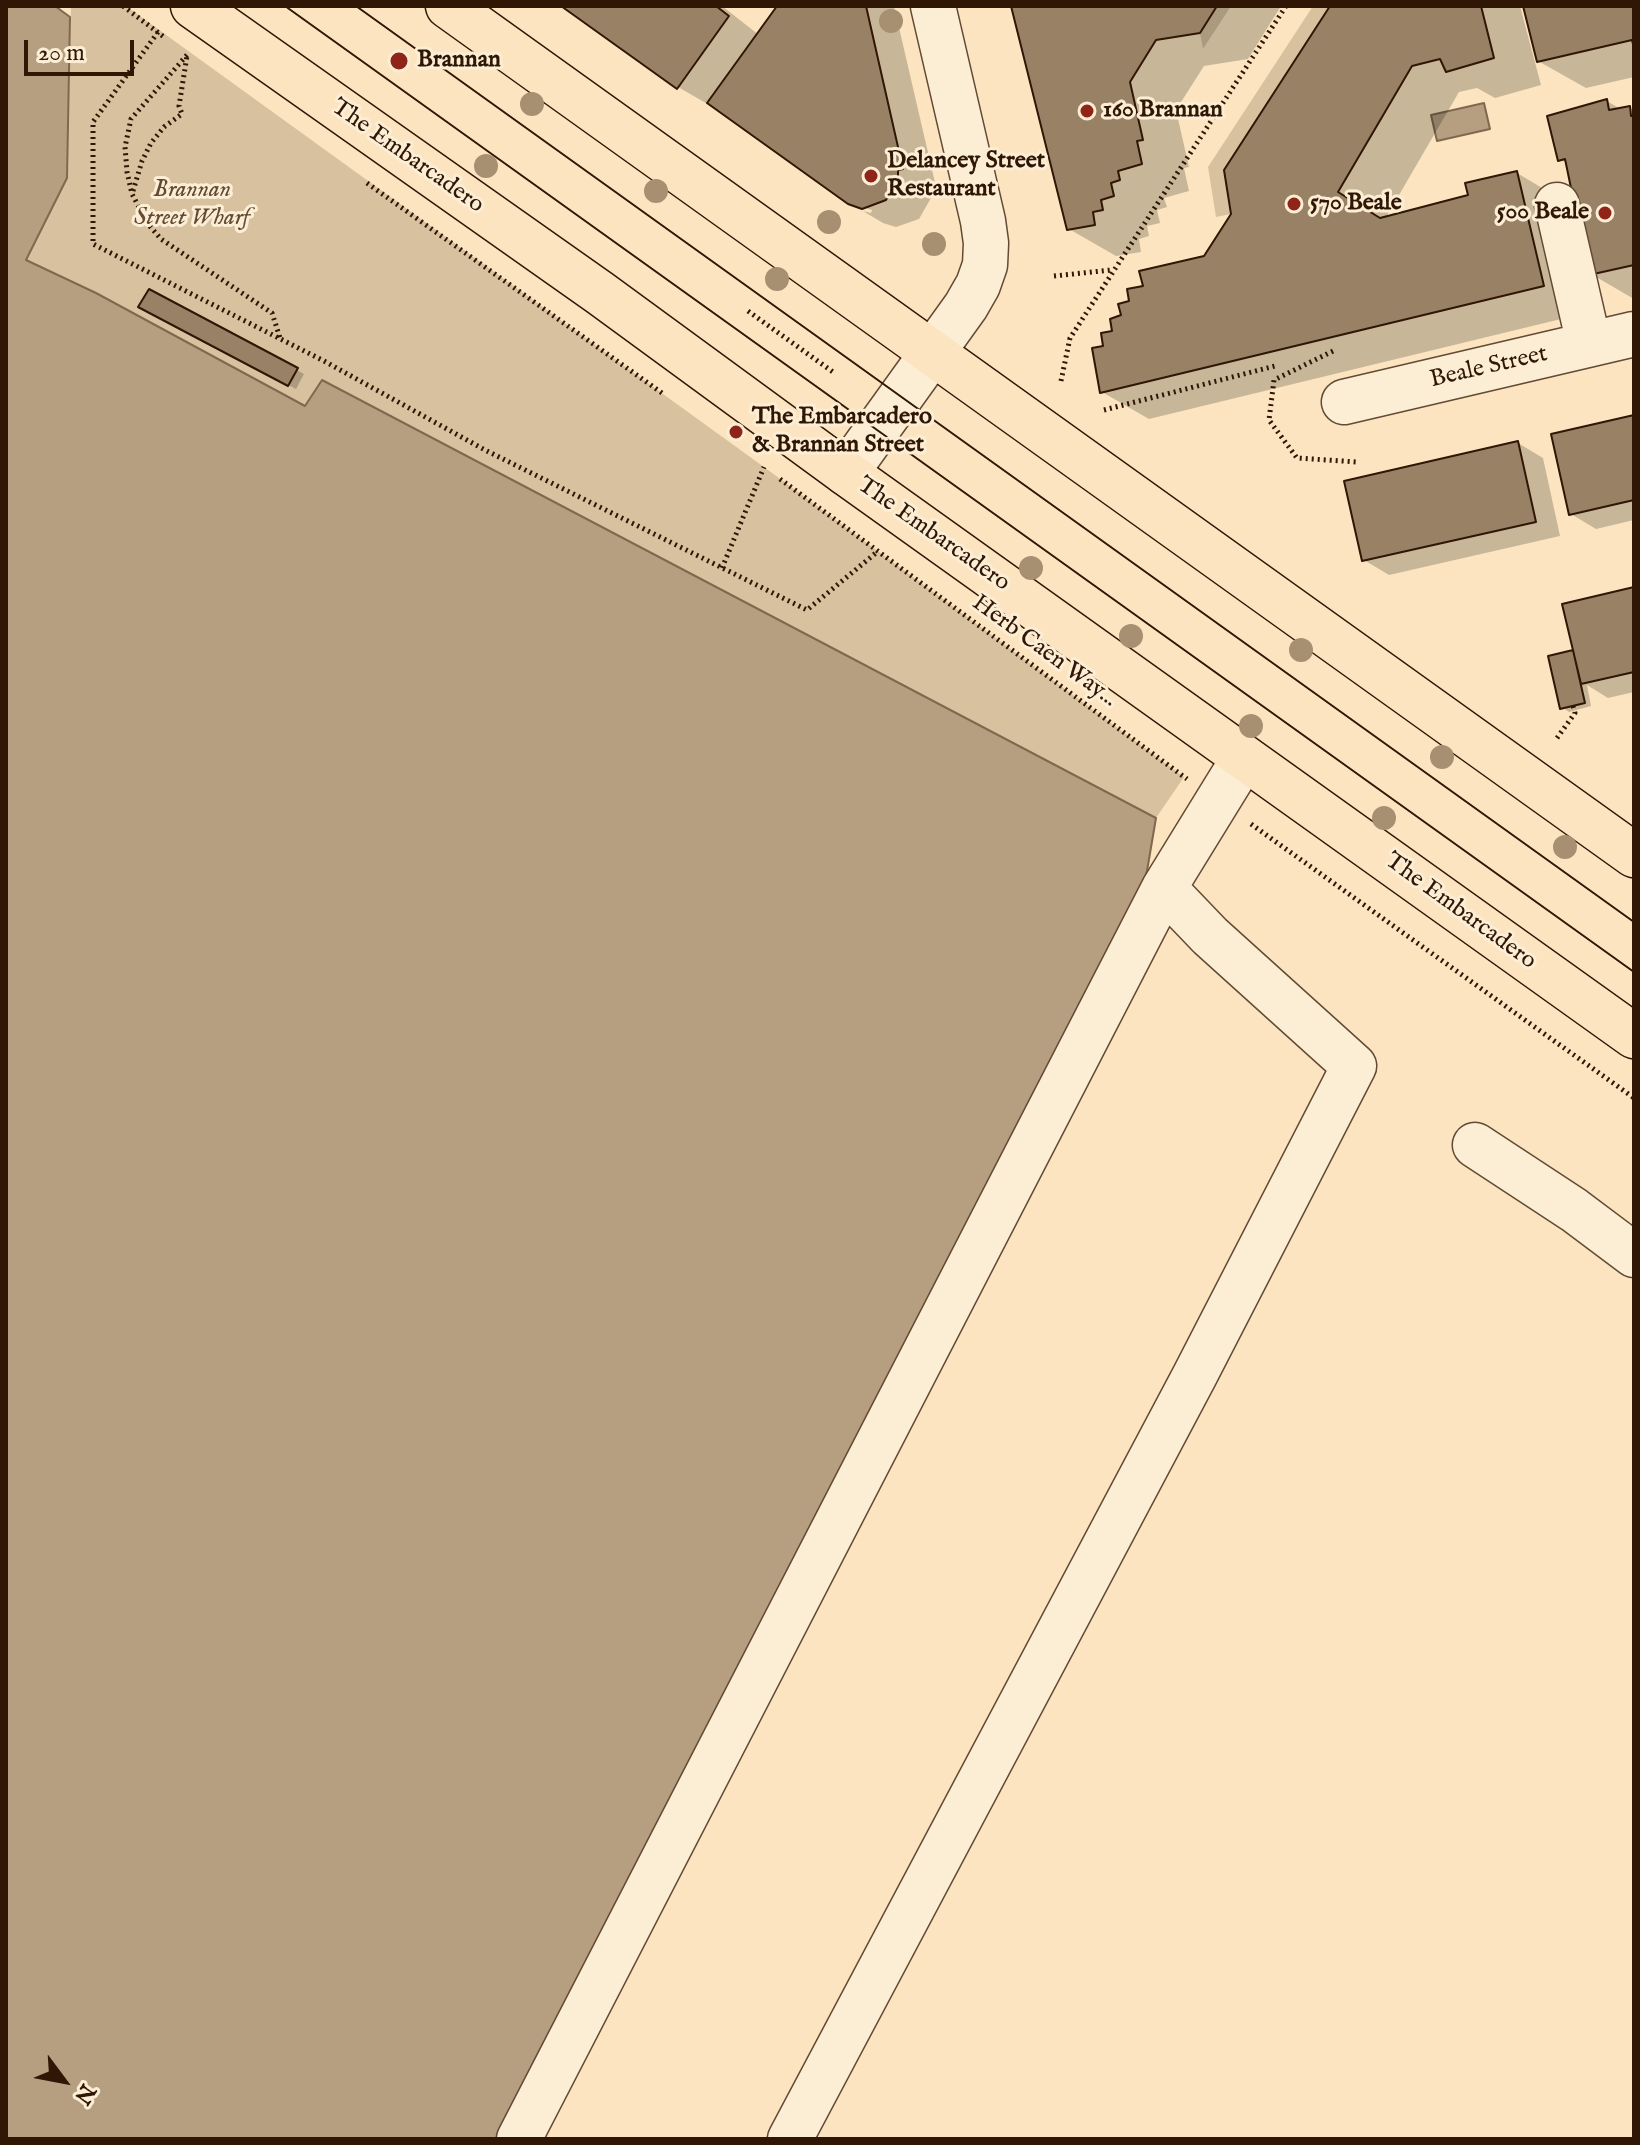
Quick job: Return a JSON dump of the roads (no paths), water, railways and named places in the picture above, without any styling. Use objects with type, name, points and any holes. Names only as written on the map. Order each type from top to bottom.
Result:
[{"type":"main road","points":[[448,6],[1634,855]]},
{"type":"main road","name":"The Embarcadero","points":[[181,23],[613,302],[846,473],[1634,1036]]},
{"type":"street","points":[[846,473],[933,354],[978,285],[985,265],[986,243],[933,6]]},
{"type":"street","points":[[1557,205],[1589,344]]},
{"type":"street","name":"Beale Street","points":[[1344,402],[1634,334]]},
{"type":"street","points":[[519,2139],[1164,888],[1244,758]]},
{"type":"street","points":[[790,2139],[1195,1375],[1354,1066],[1210,936],[1164,888]]},
{"type":"street","points":[[1475,1145],[1574,1210],[1634,1255]]},
{"type":"tram line","points":[[285,6],[1634,972]]},
{"type":"tram line","points":[[356,6],[1634,922]]},
{"type":"place","name":"Brannan","points":[[399,61]]},
{"type":"place","name":"160 Brannan","points":[[1087,111]]},
{"type":"place","name":"Delancey Street Restaurant","points":[[871,176]]},
{"type":"place","name":"570 Beale","points":[[1294,204]]},
{"type":"place","name":"500 Beale","points":[[1605,213]]},
{"type":"place","name":"The Embarcadero & Brannan Street","points":[[736,432]]},
{"type":"park label","name":"Brannan Street Wharf","points":[[192,205]]}]
